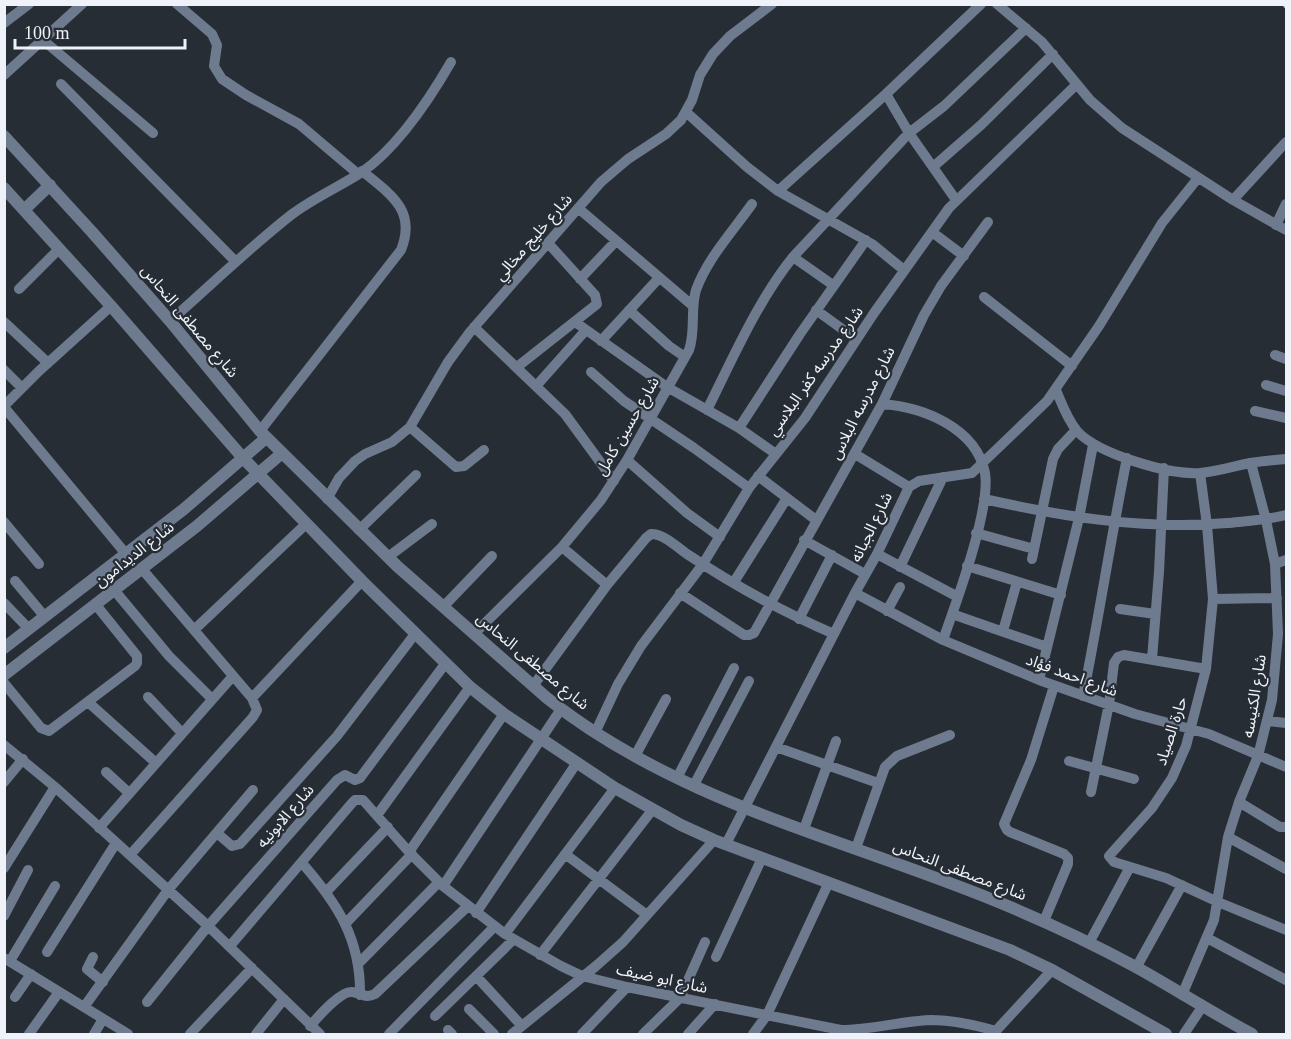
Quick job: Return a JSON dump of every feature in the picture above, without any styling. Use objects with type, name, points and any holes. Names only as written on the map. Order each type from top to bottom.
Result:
[{"type":"street","points":[[4,23],[29,4]]},
{"type":"street","points":[[4,75],[82,4]]},
{"type":"street","points":[[177,4],[212,34],[217,45],[214,66],[222,80],[299,124],[389,193],[402,209],[406,230],[405,240],[400,250],[263,435]]},
{"type":"street","name":"شارع خليج مخالي","points":[[327,499],[339,478],[355,461],[392,442],[410,427],[448,362],[474,327],[614,170],[674,128],[686,112],[700,75],[713,54],[730,36],[772,4]]},
{"type":"street","points":[[778,191],[886,94],[981,4]]},
{"type":"street","points":[[997,4],[1053,54],[1105,115],[1198,178],[1287,230]]},
{"type":"street","points":[[707,410],[747,330],[793,257],[909,133],[944,106],[1026,28]]},
{"type":"street","points":[[42,40],[153,134]]},
{"type":"street","points":[[933,167],[981,125],[1053,54]]},
{"type":"street","points":[[171,321],[294,213],[321,194],[360,173],[395,142],[451,62]]},
{"type":"street","points":[[62,84],[236,262]]},
{"type":"street","name":"شارع مدرسه كفر البلاسي","points":[[595,733],[618,684],[653,628],[703,564],[749,488],[810,411],[856,339],[932,232],[956,200],[1077,84]]},
{"type":"street","points":[[886,94],[909,133],[956,200]]},
{"type":"street","points":[[686,112],[747,167],[778,191],[866,240],[904,270]]},
{"type":"street","name":"شارع مصطفى النحاس","points":[[4,136],[171,321],[281,454],[388,558],[561,709],[595,733],[635,756],[677,778],[745,808],[961,887],[1044,921],[1136,968],[1252,1035]]},
{"type":"street","points":[[1233,200],[1287,142]]},
{"type":"street","name":"شارع الجبانه","points":[[512,1035],[610,954],[720,842],[745,808],[877,554],[909,487],[919,481],[965,475],[983,464],[1056,390],[1162,223],[1198,178]]},
{"type":"street","points":[[24,210],[50,185]]},
{"type":"street","points":[[4,188],[111,306],[258,475],[445,664],[504,714],[615,788],[720,842],[1010,950],[1052,970],[1166,1035]]},
{"type":"street","name":"شارع حسين كامل","points":[[475,633],[562,547],[614,481],[686,357],[692,339],[693,306],[702,276],[752,204]]},
{"type":"street","points":[[1276,225],[1287,204]]},
{"type":"street","points":[[578,208],[693,306]]},
{"type":"street","name":"شارع مدرسه البلاس","points":[[680,593],[746,635],[754,633],[882,404],[924,315],[988,222]]},
{"type":"street","points":[[932,232],[963,256]]},
{"type":"street","points":[[739,428],[816,310],[866,240]]},
{"type":"street","points":[[580,279],[616,241]]},
{"type":"street","points":[[518,367],[596,307],[598,301],[548,243]]},
{"type":"street","points":[[20,289],[60,249]]},
{"type":"street","points":[[793,257],[833,285]]},
{"type":"street","points":[[601,340],[659,278]]},
{"type":"street","points":[[984,297],[1072,366]]},
{"type":"street","points":[[111,306],[4,407],[126,554]]},
{"type":"street","points":[[629,310],[669,346],[686,357]]},
{"type":"street","points":[[816,310],[856,339]]},
{"type":"street","points":[[4,322],[48,363]]},
{"type":"street","points":[[575,322],[667,387],[739,428],[776,454]]},
{"type":"street","points":[[474,327],[565,414],[614,481]]},
{"type":"street","points":[[537,385],[586,330]]},
{"type":"street","points":[[1275,355],[1287,359]]},
{"type":"street","points":[[4,370],[22,388]]},
{"type":"street","points":[[591,372],[624,401],[749,488]]},
{"type":"street","points":[[1266,385],[1287,391]]},
{"type":"street","points":[[1056,390],[1076,430],[1093,444],[1127,458],[1164,468],[1200,473],[1287,459]]},
{"type":"street","points":[[882,404],[911,408],[939,419],[963,436],[983,464],[986,479],[984,499],[958,597],[942,640]]},
{"type":"street","points":[[1255,411],[1287,418]]},
{"type":"street","points":[[410,427],[456,468],[464,466],[484,450]]},
{"type":"street","points":[[976,533],[1033,554],[1053,459],[1058,448],[1076,430]]},
{"type":"street","name":"شارع الديدامون","points":[[4,648],[184,509],[243,458],[263,435]]},
{"type":"street","points":[[1039,680],[1079,519],[1093,444]]},
{"type":"street","name":"شارع الديدامون","points":[[4,675],[115,591],[281,454]]},
{"type":"street","points":[[855,454],[909,487]]},
{"type":"street","points":[[1083,696],[1100,617],[1114,523],[1127,458]]},
{"type":"street","points":[[627,460],[687,513],[720,537]]},
{"type":"street","name":"شارع الكنيسه","points":[[1182,995],[1214,920],[1228,837],[1239,802],[1258,756],[1281,676],[1284,632],[1277,598],[1275,564],[1251,463]]},
{"type":"street","points":[[1152,659],[1164,468]]},
{"type":"street","name":"حارة الصياد","points":[[1200,473],[1213,599],[1206,669],[1179,762],[1162,793],[1110,854],[1111,861],[1166,878],[1287,930]]},
{"type":"street","points":[[359,530],[416,475]]},
{"type":"street","points":[[758,476],[816,520]]},
{"type":"street","points":[[900,567],[943,477]]},
{"type":"street","points":[[734,582],[787,498]]},
{"type":"street","points":[[984,499],[1079,519],[1114,523],[1207,525],[1266,520],[1287,515]]},
{"type":"street","points":[[4,522],[39,564]]},
{"type":"street","points":[[194,630],[306,524]]},
{"type":"street","points":[[388,558],[432,524]]},
{"type":"street","points":[[533,686],[607,585],[651,534],[661,536],[703,564],[799,619],[834,634]]},
{"type":"street","points":[[804,540],[866,574]]},
{"type":"street","points":[[562,547],[607,585]]},
{"type":"street","points":[[877,554],[958,597]]},
{"type":"street","points":[[799,619],[832,555]]},
{"type":"street","points":[[444,606],[492,556]]},
{"type":"street","points":[[1275,564],[1287,560]]},
{"type":"street","points":[[967,566],[1061,596]]},
{"type":"street","points":[[130,855],[253,717],[257,706],[142,569]]},
{"type":"street","points":[[15,581],[45,617]]},
{"type":"street","points":[[252,698],[362,581]]},
{"type":"street","points":[[1003,631],[1017,582]]},
{"type":"street","points":[[887,611],[900,587]]},
{"type":"street","points":[[115,591],[169,656],[212,699]]},
{"type":"street","name":"شارع احمد فؤاد","points":[[855,593],[942,640],[1039,680],[1164,723],[1209,734],[1287,767]]},
{"type":"street","points":[[1213,599],[1277,598]]},
{"type":"street","points":[[4,603],[29,629]]},
{"type":"street","points":[[4,683],[44,731],[51,730],[135,666],[137,656],[96,605]]},
{"type":"street","points":[[1120,609],[1155,614]]},
{"type":"street","points":[[952,614],[1047,646]]},
{"type":"street","points":[[217,833],[232,846],[240,844],[337,736],[415,634]]},
{"type":"street","points":[[1091,792],[1109,704],[1114,663],[1118,657],[1124,655],[1206,669]]},
{"type":"street","name":"شارع الابونيه","points":[[147,1002],[208,926],[339,778],[345,775],[355,780],[360,778],[445,664]]},
{"type":"street","points":[[677,778],[734,668]]},
{"type":"street","points":[[99,828],[233,676]]},
{"type":"street","points":[[694,785],[749,681]]},
{"type":"street","points":[[1044,921],[1068,864],[1068,858],[1064,854],[1010,832],[1004,824],[1031,760],[1054,686]]},
{"type":"street","points":[[230,946],[355,800],[366,801],[378,814],[470,687]]},
{"type":"street","points":[[148,698],[182,733]]},
{"type":"street","points":[[635,756],[666,699]]},
{"type":"street","points":[[88,702],[156,763]]},
{"type":"street","points":[[358,964],[441,884],[561,709]]},
{"type":"street","points":[[345,923],[410,853],[504,714]]},
{"type":"street","points":[[1268,721],[1287,723]]},
{"type":"street","points":[[856,848],[885,767],[897,756],[950,735]]},
{"type":"street","points":[[804,829],[836,741]]},
{"type":"street","points":[[4,745],[54,787],[230,946],[320,1035]]},
{"type":"street","points":[[776,747],[878,783]]},
{"type":"street","points":[[4,782],[22,759]]},
{"type":"street","points":[[1069,761],[1134,779]]},
{"type":"street","points":[[310,1026],[344,993],[352,992],[366,997],[375,994],[472,909],[576,764]]},
{"type":"street","points":[[106,772],[129,793]]},
{"type":"street","points":[[4,868],[54,787]]},
{"type":"street","points":[[435,1016],[476,976],[510,937],[565,855],[615,788]]},
{"type":"street","points":[[84,1007],[168,890],[253,790]]},
{"type":"street","points":[[1239,802],[1280,827],[1287,827]]},
{"type":"street","points":[[540,955],[653,809]]},
{"type":"street","name":"شارع ابو ضيف","points":[[378,814],[410,853],[441,884],[472,909],[510,937],[582,976],[841,1030],[878,1030],[931,1020],[975,1025],[994,1033]]},
{"type":"street","points":[[327,891],[388,827]]},
{"type":"street","points":[[1228,837],[1287,869]]},
{"type":"street","points":[[47,952],[116,843]]},
{"type":"street","points":[[565,855],[647,915]]},
{"type":"street","points":[[716,957],[762,858]]},
{"type":"street","points":[[302,863],[327,891],[345,923],[358,964],[360,995]]},
{"type":"street","points":[[1089,943],[1130,867]]},
{"type":"street","points":[[4,916],[28,870]]},
{"type":"street","points":[[753,1035],[767,1015],[829,882]]},
{"type":"street","points":[[1136,968],[1182,885]]},
{"type":"street","points":[[55,886],[7,960],[128,1035]]},
{"type":"street","points":[[390,1035],[495,926]]},
{"type":"street","points":[[1207,938],[1287,980]]},
{"type":"street","points":[[643,1035],[680,998],[705,942]]},
{"type":"street","points":[[93,957],[87,969],[103,982]]},
{"type":"street","points":[[190,1035],[252,968]]},
{"type":"street","points":[[994,1033],[1052,970]]},
{"type":"street","points":[[15,997],[31,974]]},
{"type":"street","points":[[476,976],[522,1026]]},
{"type":"street","points":[[582,1035],[627,987]]},
{"type":"street","points":[[29,1035],[59,992]]},
{"type":"street","points":[[259,1034],[284,999]]},
{"type":"street","points":[[688,1035],[715,1004]]},
{"type":"street","points":[[1184,1035],[1202,1007]]},
{"type":"street","points":[[469,1009],[494,1035]]},
{"type":"street","points":[[94,1035],[103,1019]]}]
